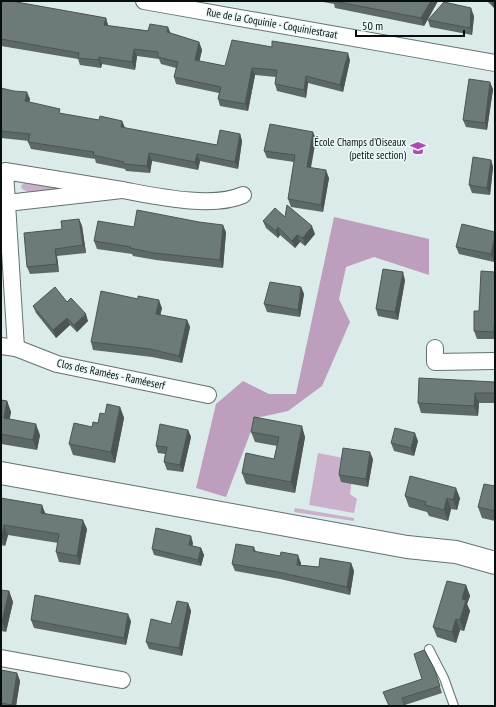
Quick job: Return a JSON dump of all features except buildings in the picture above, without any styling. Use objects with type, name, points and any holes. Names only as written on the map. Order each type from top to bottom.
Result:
[{"type":"main road","points":[[1,473],[407,547],[456,552],[495,563]]},
{"type":"street","name":"Rue de la Coquinie - Coquiniestraat","points":[[144,1],[495,63]]},
{"type":"street","name":"Clos des Ramées - Raméeserf","points":[[208,395],[57,364],[8,347],[7,203],[3,170],[181,201],[233,200],[242,195]]},
{"type":"street","name":"Clos des Ramées - Raméeserf","points":[[7,203],[122,190]]},
{"type":"street","points":[[435,348],[435,362],[495,362]]},
{"type":"street","points":[[1,658],[122,680]]},
{"type":"lane","points":[[430,649],[444,678],[454,706]]},
{"type":"shaded area","points":[[28,179],[66,189],[32,194],[22,189],[21,186]]},
{"type":"shaded area","points":[[334,217],[429,239],[429,275],[374,257],[346,267],[339,299],[350,322],[322,386],[288,411],[256,418],[226,497],[196,488],[216,404],[243,381],[269,394],[296,394]]},
{"type":"shaded area","points":[[318,453],[343,458],[352,479],[350,494],[357,499],[354,513],[309,505]]},
{"type":"shaded area","points":[[295,508],[354,518],[354,521],[294,512]]},
{"type":"place","name":"École Champs d'Oiseaux (petite section)","points":[[418,148]]}]
